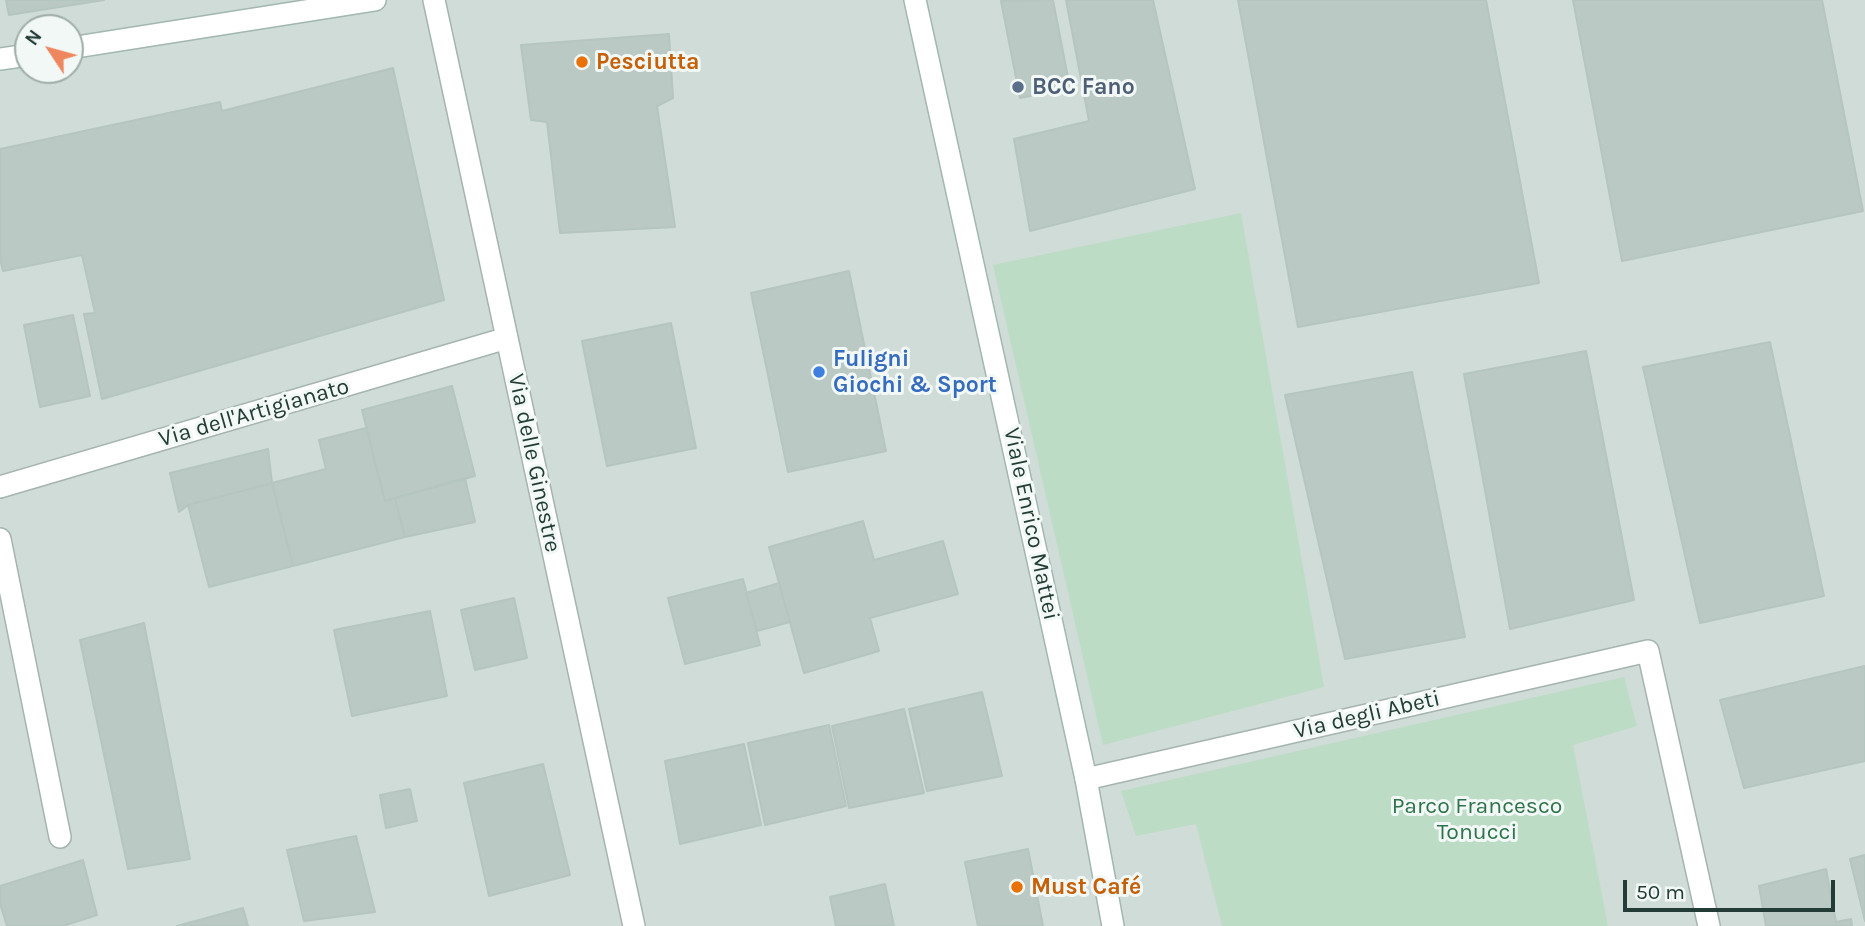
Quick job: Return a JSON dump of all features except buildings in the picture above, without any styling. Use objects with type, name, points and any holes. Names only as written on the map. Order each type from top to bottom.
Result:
[{"type":"street","points":[[84,46],[375,0]]},
{"type":"street","name":"Via delle Ginestre","points":[[434,0],[634,926]]},
{"type":"street","name":"Viale Enrico Mattei","points":[[915,0],[1086,779],[1113,926]]},
{"type":"street","name":"Via dell'Artigianato","points":[[0,488],[507,338]]},
{"type":"street","points":[[0,539],[60,837]]},
{"type":"street","name":"Via degli Abeti","points":[[1086,779],[1648,651],[1709,926]]},
{"type":"shaded area","points":[[0,0],[1865,0],[1865,926],[0,926]]},
{"type":"green space","points":[[1241,213],[1324,687],[1103,745],[993,265]]},
{"type":"green space","name":"Parco Francesco Tonucci","points":[[1624,677],[1637,726],[1573,745],[1608,926],[1222,926],[1196,824],[1136,836],[1121,791]]},
{"type":"place","name":"Pesciutta","points":[[582,62]]},
{"type":"place","name":"BCC Fano","points":[[1018,87]]},
{"type":"place","name":"Fuligni Giochi & Sport","points":[[819,372]]},
{"type":"place","name":"Must Café","points":[[1017,887]]}]
